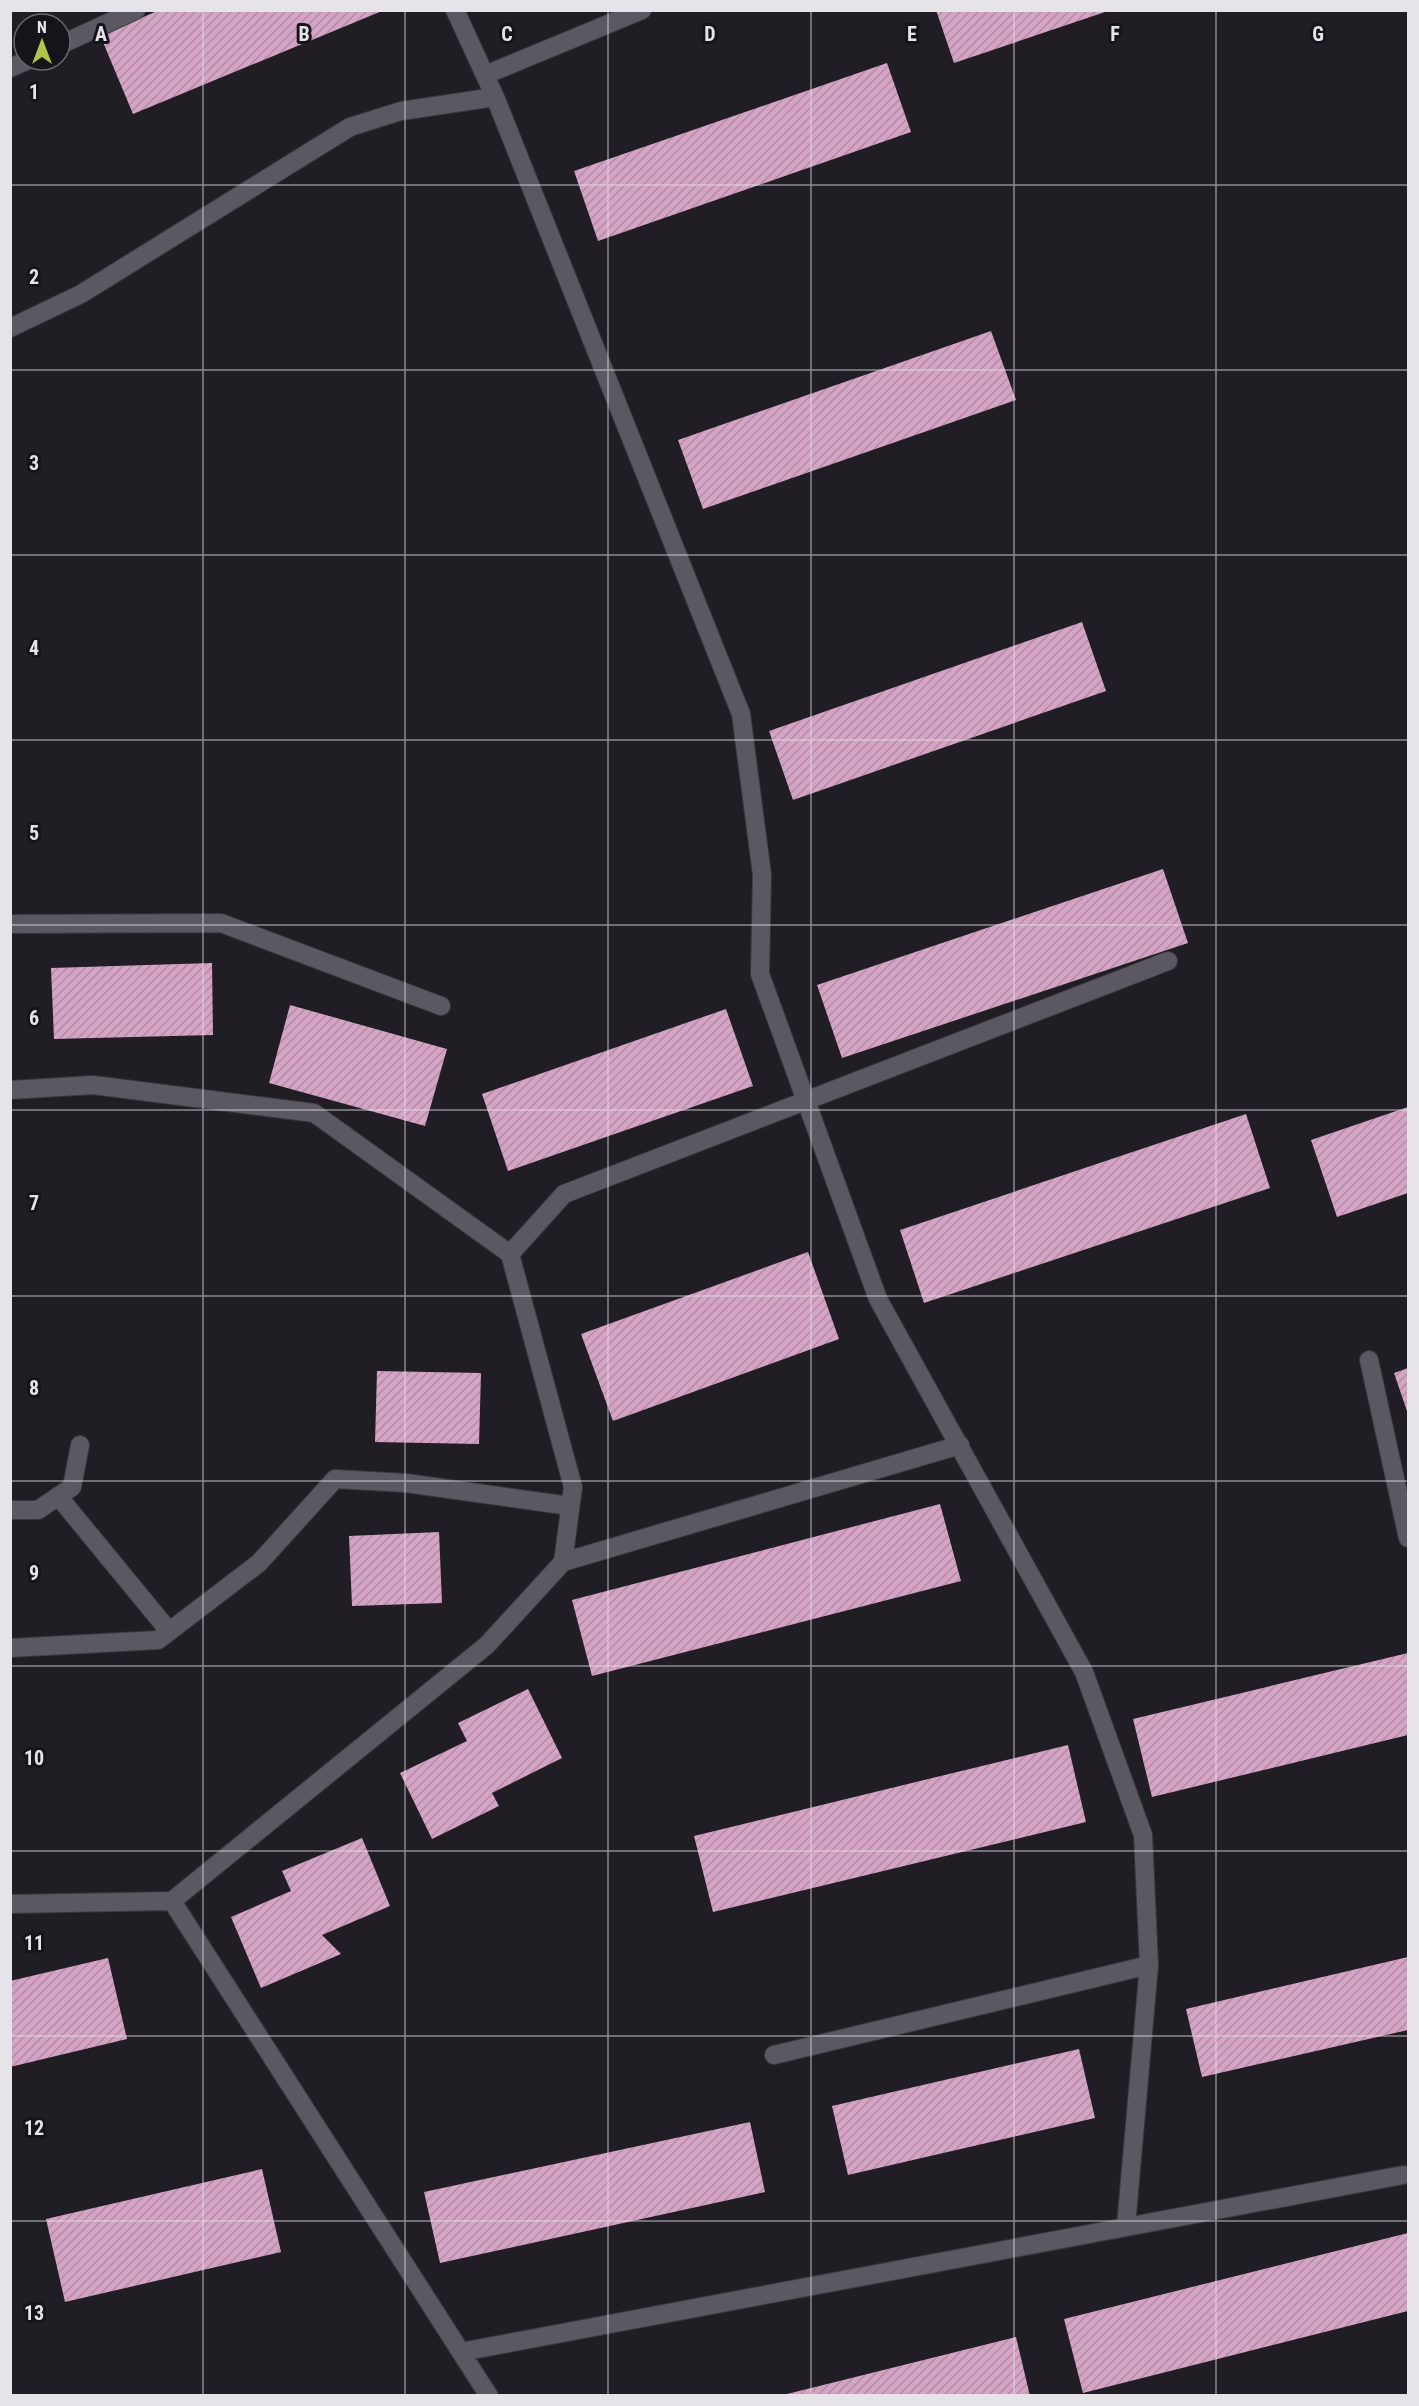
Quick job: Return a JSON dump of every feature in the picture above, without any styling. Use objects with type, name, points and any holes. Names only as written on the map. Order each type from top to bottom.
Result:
[{"type":"street","points":[[72,39],[136,10]]},
{"type":"street","points":[[455,10],[495,97],[741,714],[762,875],[760,974],[878,1299],[960,1445],[1088,1683],[1143,1835],[1149,1965],[1126,2226]]},
{"type":"street","points":[[484,75],[642,10]]},
{"type":"street","points":[[10,328],[81,294],[350,127],[401,111],[495,97]]},
{"type":"street","points":[[10,924],[221,922],[441,1005]]},
{"type":"street","points":[[510,1254],[564,1194],[1168,961]]},
{"type":"street","points":[[10,1090],[93,1085],[314,1113],[510,1254],[573,1487],[563,1562]]},
{"type":"street","points":[[1369,1359],[1408,1538]]},
{"type":"street","points":[[10,1510],[38,1510],[72,1487],[80,1445]]},
{"type":"street","points":[[10,1904],[172,1901],[487,1645],[563,1562],[960,1445]]},
{"type":"street","points":[[10,1648],[158,1640],[259,1563],[335,1479],[406,1483],[570,1506]]},
{"type":"street","points":[[58,1496],[169,1631]]},
{"type":"street","points":[[172,1901],[489,2396]]},
{"type":"street","points":[[774,2055],[1149,1965]]},
{"type":"street","points":[[461,2352],[1403,2175]]},
{"type":"building","points":[[160,10],[382,11],[133,114],[100,35]]},
{"type":"building","points":[[936,10],[1108,10],[1108,11],[954,63]]},
{"type":"building","points":[[887,63],[911,132],[598,241],[574,171]]},
{"type":"building","points":[[991,331],[1016,400],[703,509],[678,440]]},
{"type":"building","points":[[1082,622],[1106,691],[793,800],[769,731]]},
{"type":"building","points":[[1163,869],[1188,943],[842,1058],[817,985]]},
{"type":"building","points":[[212,963],[213,1035],[54,1039],[51,968]]},
{"type":"building","points":[[290,1005],[447,1049],[425,1126],[269,1083]]},
{"type":"building","points":[[726,1009],[753,1086],[508,1171],[482,1094]]},
{"type":"building","points":[[1408,1107],[1408,1193],[1337,1217],[1311,1140]]},
{"type":"building","points":[[1246,1114],[1270,1188],[924,1303],[900,1230]]},
{"type":"building","points":[[808,1252],[839,1339],[613,1421],[581,1334]]},
{"type":"building","points":[[1408,1368],[1408,1414],[1394,1373]]},
{"type":"building","points":[[377,1371],[481,1373],[479,1444],[375,1442]]},
{"type":"building","points":[[940,1504],[961,1581],[592,1676],[572,1600]]},
{"type":"building","points":[[439,1532],[442,1603],[352,1606],[349,1536]]},
{"type":"building","points":[[1408,1653],[1408,1735],[1152,1797],[1133,1719]]},
{"type":"building","points":[[528,1689],[562,1758],[492,1793],[499,1806],[432,1839],[400,1773],[467,1741],[458,1723]]},
{"type":"building","points":[[1068,1745],[1086,1822],[713,1912],[694,1836]]},
{"type":"building","points":[[362,1838],[390,1906],[322,1935],[341,1954],[261,1988],[231,1917],[291,1891],[282,1871]]},
{"type":"building","points":[[1408,1957],[1408,2030],[1202,2077],[1186,2009]]},
{"type":"building","points":[[108,1958],[127,2039],[10,2067],[10,1981]]},
{"type":"building","points":[[1079,2049],[1095,2118],[848,2175],[832,2106]]},
{"type":"building","points":[[750,2122],[765,2192],[440,2263],[424,2192]]},
{"type":"building","points":[[262,2169],[281,2252],[65,2302],[46,2219]]},
{"type":"building","points":[[1408,2233],[1408,2311],[1083,2393],[1064,2319]]},
{"type":"building","points":[[1016,2337],[1030,2396],[783,2396],[783,2395]]}]
